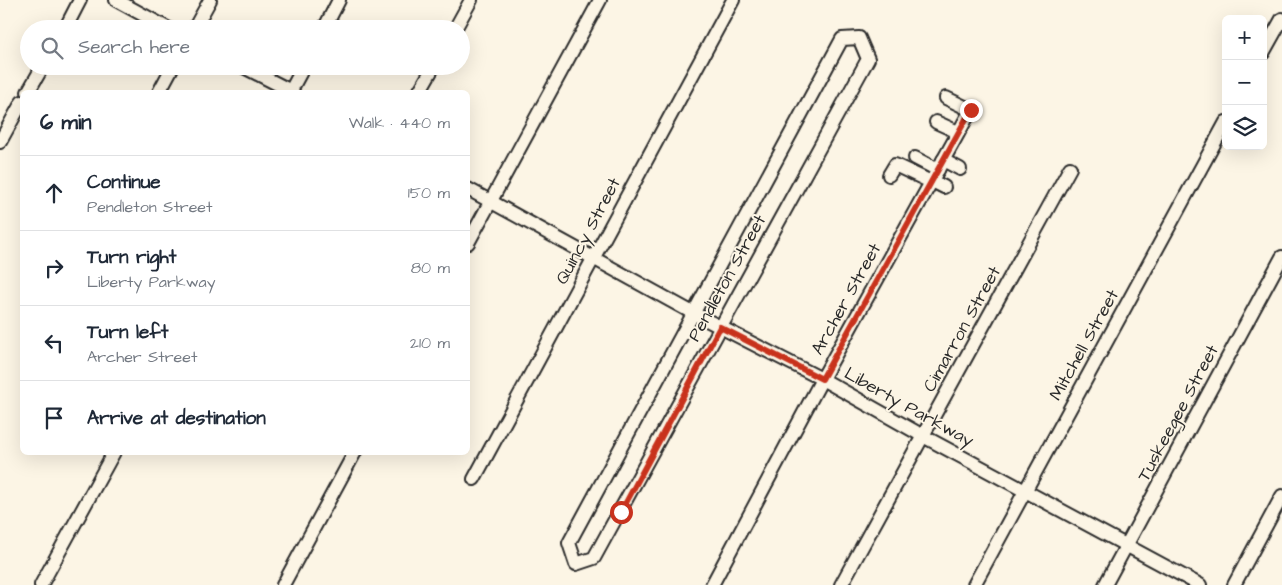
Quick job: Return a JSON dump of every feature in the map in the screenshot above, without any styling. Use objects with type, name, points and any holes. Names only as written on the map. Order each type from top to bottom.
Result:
[{"type":"street","points":[[69,20],[80,0]]},
{"type":"street","points":[[116,0],[153,20]]},
{"type":"street","points":[[199,20],[210,0]]},
{"type":"street","points":[[329,20],[339,0]]},
{"type":"street","points":[[460,20],[471,0]]},
{"type":"street","points":[[470,239],[600,0]]},
{"type":"street","name":"Quincy Street","points":[[474,479],[733,0]]},
{"type":"street","points":[[1267,46],[1282,19]]},
{"type":"street","name":"Pendleton Street","points":[[859,38],[868,59],[594,558],[576,564],[569,543],[693,313],[842,39],[859,38]]},
{"type":"street","points":[[29,90],[38,75]]},
{"type":"street","points":[[160,90],[168,75]]},
{"type":"street","points":[[259,75],[287,90]]},
{"type":"street","points":[[292,90],[300,75]]},
{"type":"street","points":[[420,90],[429,75]]},
{"type":"street","name":"Archer Street","points":[[712,585],[822,379],[971,110],[946,98]]},
{"type":"street","points":[[0,142],[20,106]]},
{"type":"street","points":[[936,122],[958,132]]},
{"type":"street","name":"Mitchell Street","points":[[974,585],[1222,129]]},
{"type":"street","points":[[915,158],[936,173],[944,187]]},
{"type":"street","points":[[889,175],[895,165],[936,173],[960,168]]},
{"type":"street","name":"Cimarron Street","points":[[841,585],[1070,168]]},
{"type":"street","name":"Liberty Parkway","points":[[470,190],[693,313],[822,379],[922,436],[1200,585]]},
{"type":"street","name":"Tuskeegee Street","points":[[1105,585],[1282,257]]},
{"type":"street","points":[[41,585],[112,455]]},
{"type":"street","points":[[283,585],[353,455]]},
{"type":"street","points":[[1234,585],[1282,496]]},
{"type":"route","points":[[621,512],[720,327],[822,379],[971,110]]}]
